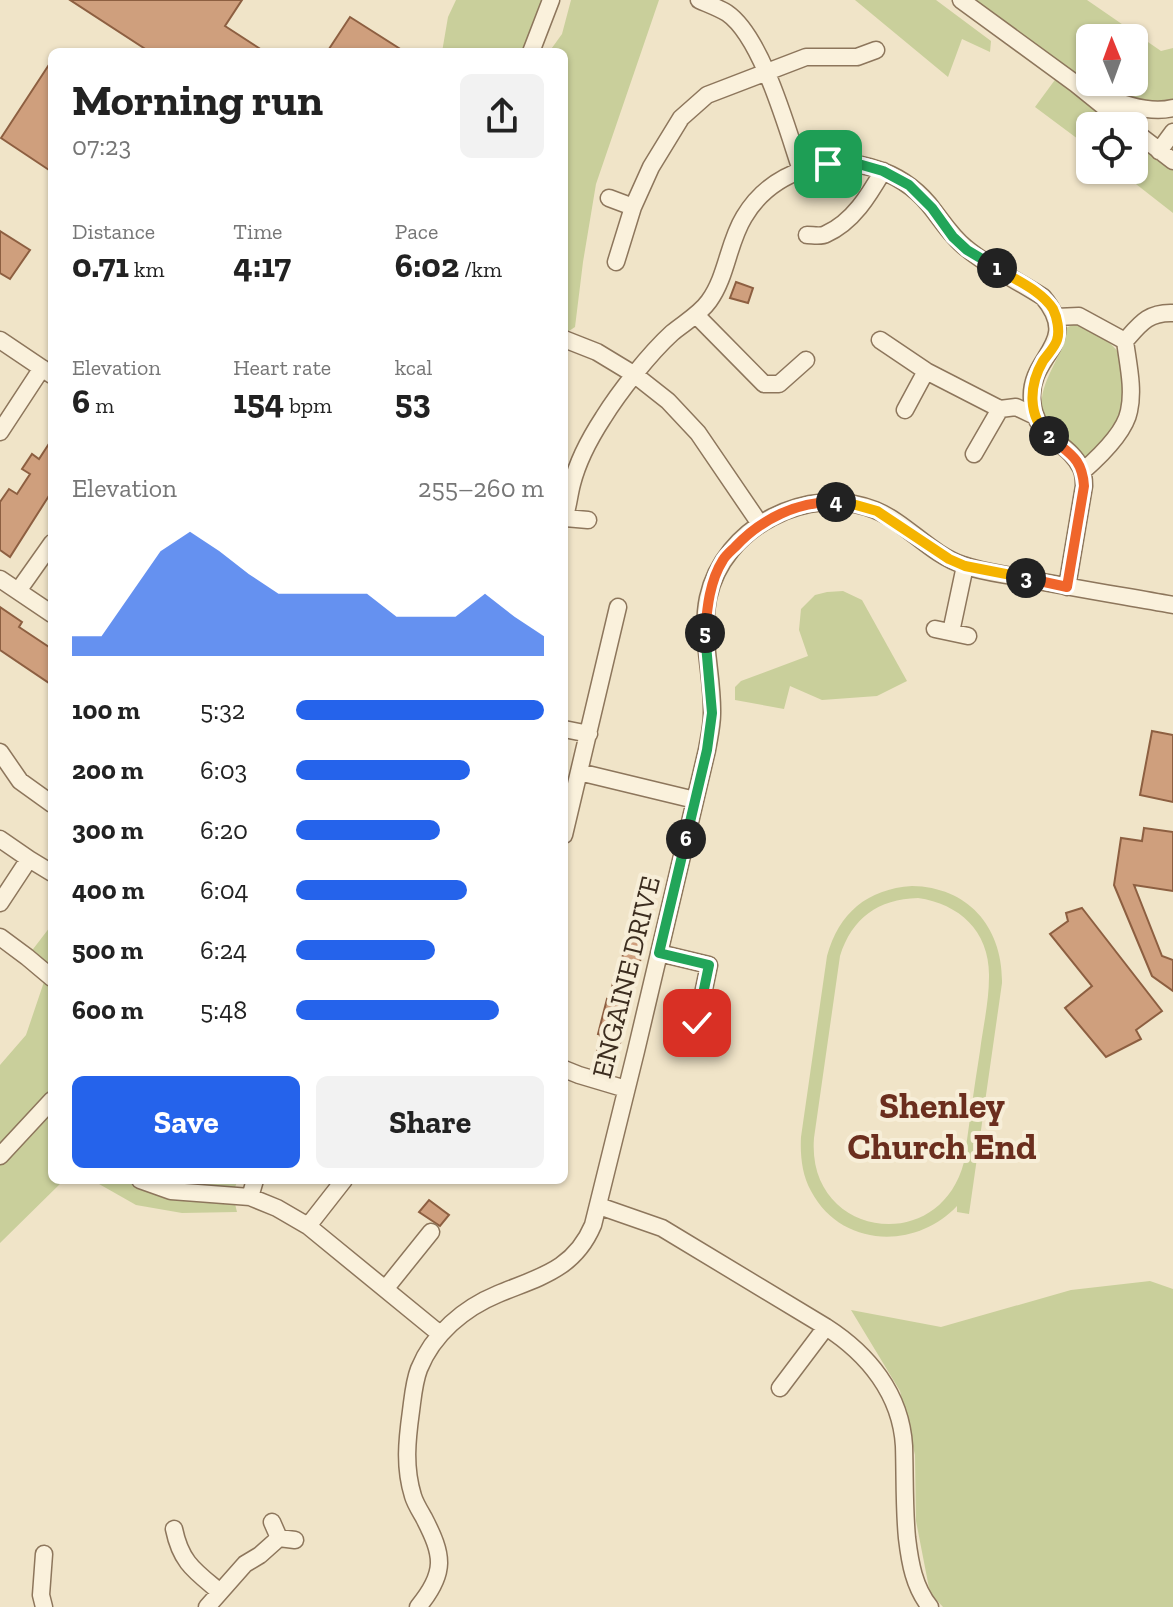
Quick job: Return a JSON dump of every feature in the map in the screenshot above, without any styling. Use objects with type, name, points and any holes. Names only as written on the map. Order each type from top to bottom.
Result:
[{"type":"street","points":[[533,48],[551,0]]},
{"type":"street","points":[[699,0],[728,13],[756,49],[801,170]]},
{"type":"street","points":[[961,0],[1076,84]]},
{"type":"street","points":[[616,262],[633,207],[651,167],[681,118],[707,95],[806,57],[857,57],[876,50]]},
{"type":"street","points":[[1091,96],[1111,112]]},
{"type":"street","points":[[1102,96],[1124,106],[1173,108]]},
{"type":"street","points":[[1148,142],[1166,156],[1173,132]]},
{"type":"street","points":[[568,504],[585,448],[604,416],[671,334],[709,303],[743,218],[759,196],[777,181],[801,170],[828,164],[855,163],[883,171],[909,185],[967,250],[1043,297],[1052,308],[1056,317],[1057,340],[1041,365],[1031,398],[1035,416],[1044,432],[1075,459],[1083,471],[1084,486],[1067,587]]},
{"type":"street","points":[[807,235],[824,236],[846,221],[866,200],[883,171]]},
{"type":"street","points":[[609,198],[633,207]]},
{"type":"street","points":[[1083,471],[1102,454],[1129,413],[1131,387],[1125,341],[1144,320],[1162,312],[1173,313]]},
{"type":"street","points":[[696,315],[764,384],[779,384],[806,360]]},
{"type":"street","points":[[1056,317],[1079,316],[1125,341]]},
{"type":"street","points":[[0,340],[47,372],[0,432]]},
{"type":"street","points":[[880,340],[926,371],[1000,409],[1016,407],[1035,416]]},
{"type":"street","points":[[568,341],[597,352],[635,375],[668,401],[698,433],[760,524]]},
{"type":"street","points":[[905,410],[926,371]]},
{"type":"street","points":[[974,454],[1000,409]]},
{"type":"street","name":"ENGAINE DRIVE","points":[[440,1334],[470,1309],[554,1271],[586,1241],[599,1206],[707,750],[712,713],[705,635],[708,597],[722,561],[747,534],[777,515],[812,504],[849,503],[877,511],[949,559],[965,566],[1173,605]]},
{"type":"street","points":[[568,518],[588,520]]},
{"type":"street","points":[[18,591],[48,549]]},
{"type":"street","points":[[965,566],[943,630],[968,636]]},
{"type":"street","points":[[0,579],[48,611]]},
{"type":"street","points":[[568,818],[618,607]]},
{"type":"street","points":[[568,730],[589,734]]},
{"type":"street","points":[[0,752],[20,781],[48,801]]},
{"type":"street","points":[[579,772],[695,800]]},
{"type":"street","points":[[0,839],[48,871]]},
{"type":"street","points":[[0,903],[29,859]]},
{"type":"street","points":[[0,937],[48,975]]},
{"type":"street","points":[[659,953],[709,965],[697,1023]]},
{"type":"street","points":[[568,1071],[626,1089]]},
{"type":"street","points":[[0,1156],[48,1109]]},
{"type":"street","points":[[151,1184],[171,1191],[250,1197],[277,1208],[308,1226],[440,1334],[426,1354],[414,1384],[406,1447],[406,1465],[413,1497],[437,1544],[440,1559],[434,1583],[418,1607]]},
{"type":"street","points":[[250,1197],[254,1184]]},
{"type":"street","points":[[308,1226],[341,1184]]},
{"type":"street","points":[[599,1206],[662,1228],[847,1340],[868,1360],[882,1378],[897,1410],[904,1442],[904,1510],[909,1555],[925,1605]]},
{"type":"street","points":[[386,1288],[431,1232]]},
{"type":"street","points":[[780,1388],[826,1327]]},
{"type":"street","points":[[207,1607],[245,1564],[287,1539],[272,1522]]},
{"type":"street","points":[[174,1529],[177,1545],[188,1565],[220,1592]]},
{"type":"street","points":[[44,1554],[41,1595],[44,1607]]},
{"type":"green space","points":[[456,0],[551,0],[533,48],[443,48],[448,17]]},
{"type":"green space","points":[[571,0],[659,0],[596,184],[575,327],[569,331],[568,48],[552,48],[562,34]]},
{"type":"green space","points":[[855,0],[936,0],[991,41],[990,52],[962,39],[948,77]]},
{"type":"green space","points":[[961,0],[1087,0],[1122,24],[1076,24],[1076,96],[1092,96],[1111,112],[1076,112],[1076,138],[1035,107],[1060,73]]},
{"type":"green space","points":[[1148,42],[1161,51],[1173,48],[1173,108],[1122,96],[1148,96]]},
{"type":"green space","points":[[1173,132],[1173,213],[1136,184],[1148,184],[1148,142],[1159,151]]},
{"type":"green space","points":[[1074,324],[1106,340],[1120,355],[1124,370],[1124,402],[1119,420],[1089,461],[1076,447],[1055,433],[1042,406],[1043,393],[1066,328]]},
{"type":"green space","points":[[843,591],[862,600],[907,681],[877,696],[822,700],[790,686],[784,709],[735,700],[735,687],[741,681],[808,656],[799,630],[801,609],[815,595]]},
{"type":"green space","points":[[896,888],[932,888],[965,902],[989,928],[1001,963],[1002,983],[969,1214],[957,1212],[957,1206],[921,1230],[901,1236],[880,1236],[841,1224],[824,1210],[806,1178],[801,1158],[801,1137],[827,956],[832,941],[839,927],[857,906],[881,892]],"holes":[[[904,899],[933,901],[970,923],[978,934],[988,961],[987,1005],[964,1162],[950,1193],[929,1213],[903,1223],[877,1223],[851,1214],[831,1197],[817,1171],[814,1138],[840,956],[852,931],[868,913]]]},
{"type":"green space","points":[[48,930],[48,1104],[44,1109],[48,1112],[48,1184],[60,1184],[0,1243],[0,1065],[26,1035],[47,973],[27,957]]},
{"type":"green space","points":[[99,1184],[236,1184],[234,1199],[237,1212],[182,1213],[136,1205]]},
{"type":"green space","points":[[1150,1281],[1173,1289],[1173,1607],[943,1607],[930,1593],[916,1521],[915,1455],[900,1391],[851,1310],[941,1327],[1071,1290]]},
{"type":"building","points":[[70,0],[242,0],[225,26],[259,48],[144,48]]},
{"type":"building","points":[[350,17],[399,48],[330,48]]},
{"type":"building","points":[[48,66],[48,169],[1,138]]},
{"type":"building","points":[[0,231],[30,250],[10,279],[0,273]]},
{"type":"building","points":[[736,282],[753,288],[748,303],[730,298]]},
{"type":"building","points":[[48,445],[48,497],[10,557],[0,550],[0,502],[9,489],[17,494],[30,474],[22,469],[32,454],[39,459]]},
{"type":"building","points":[[0,607],[22,622],[19,627],[48,646],[48,682],[0,650]]},
{"type":"building","points":[[1152,731],[1173,735],[1173,802],[1140,795]]},
{"type":"building","points":[[1144,828],[1173,832],[1173,891],[1134,885],[1162,956],[1173,960],[1173,991],[1152,976],[1114,885],[1121,838],[1142,841]]},
{"type":"building","points":[[1082,908],[1162,1011],[1136,1030],[1141,1039],[1106,1057],[1065,1008],[1092,986],[1050,934],[1068,921],[1066,913]]},
{"type":"building","points":[[631,922],[648,926],[639,966],[634,965],[619,1050],[616,1049],[611,1072],[593,1067],[607,999],[616,970],[619,971]]},
{"type":"building","points":[[429,1200],[449,1215],[440,1226],[419,1212]]},
{"type":"district","name":"Shenley Church End","points":[[942,1126]]},
{"type":"route","points":[[697,1023],[709,965],[659,953],[707,750],[712,713],[705,635],[708,597],[722,561],[747,534],[777,515],[812,504],[849,503],[877,511],[949,559],[965,566],[1067,587],[1084,486],[1083,471],[1075,459],[1044,432],[1035,416],[1031,398],[1041,365],[1057,340],[1056,317],[1052,308],[1043,297],[967,250],[909,185],[883,171],[855,163],[828,164]]}]
